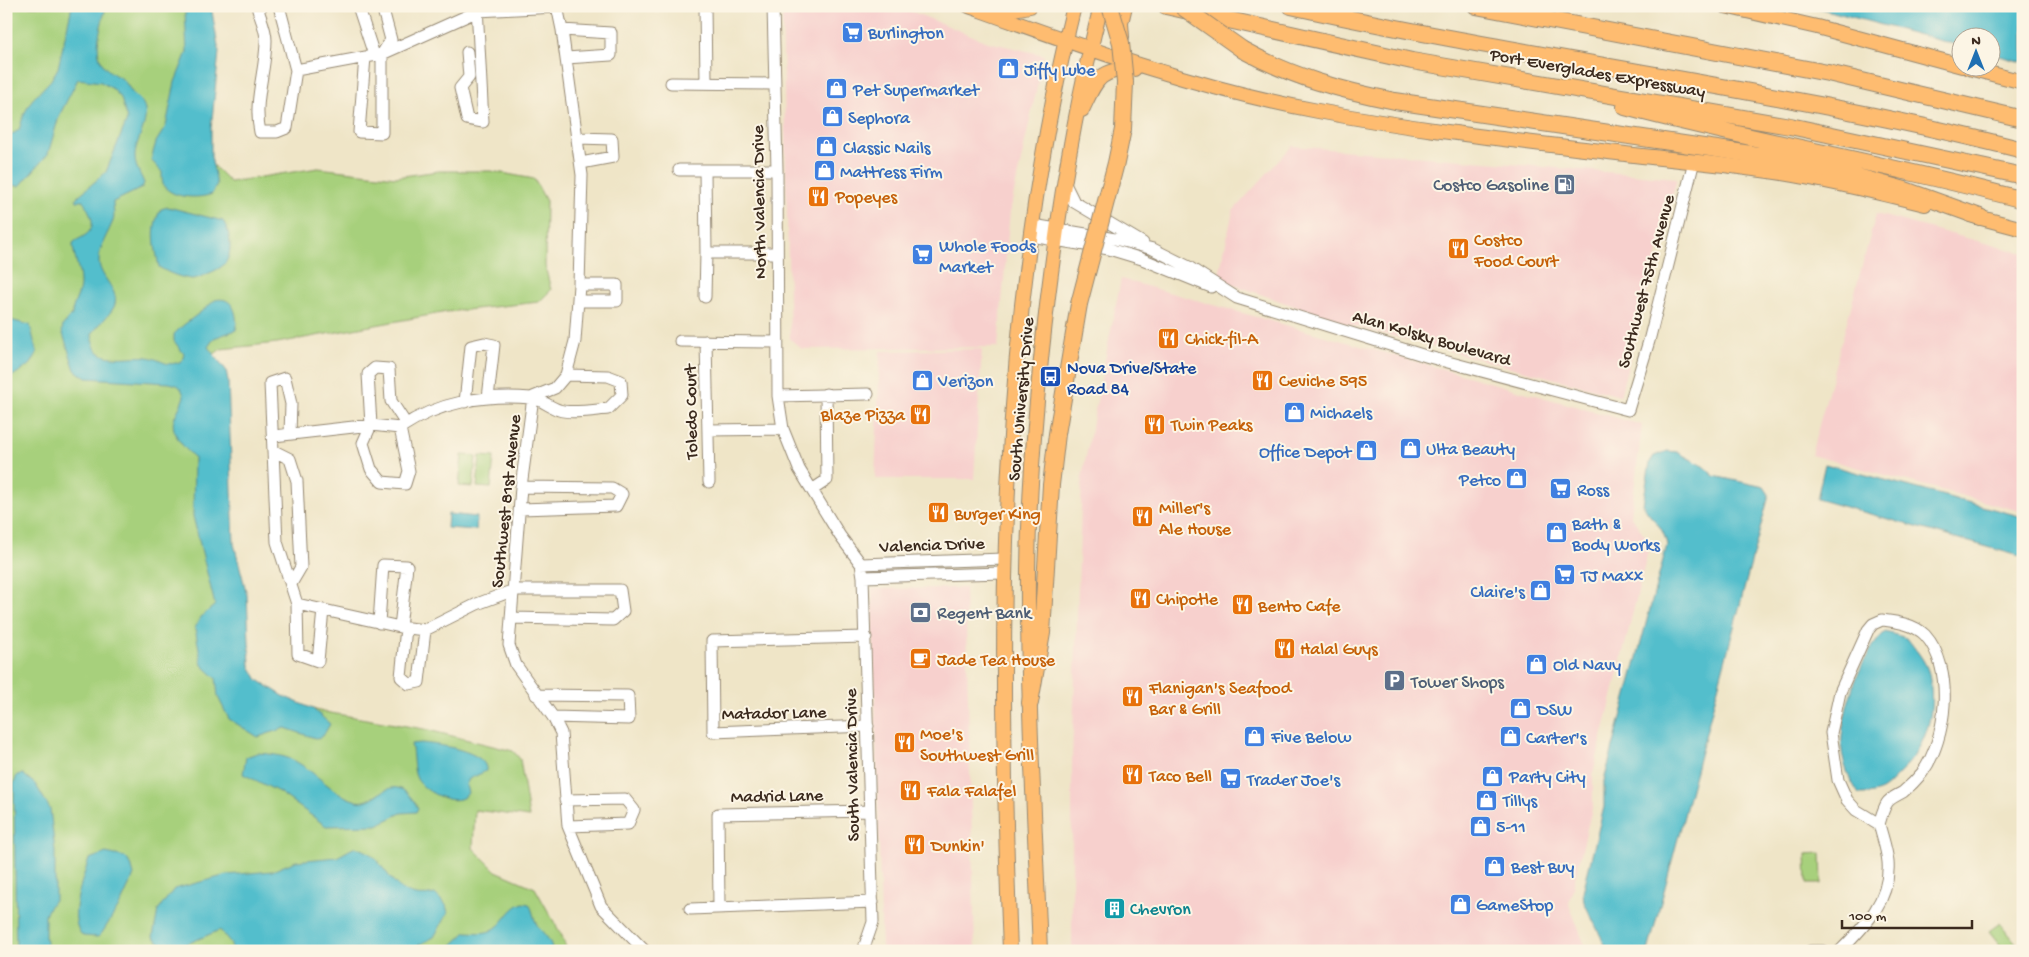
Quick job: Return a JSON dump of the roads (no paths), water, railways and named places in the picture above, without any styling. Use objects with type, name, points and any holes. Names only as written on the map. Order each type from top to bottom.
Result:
[{"type":"highway","points":[[1030,703],[1042,633],[1051,485],[1057,434],[1078,304],[1116,163],[1123,129],[1125,82],[1121,43],[1110,6]]},
{"type":"highway","name":"Port Everglades Expressway","points":[[1166,6],[1412,61],[1790,126],[2023,176]]},
{"type":"highway","points":[[1180,6],[1243,50],[1268,64],[1340,90],[1395,101],[1764,156],[1832,170],[1905,190],[1980,217]]},
{"type":"highway","points":[[1291,6],[1444,38],[1892,119],[2023,150]]},
{"type":"highway","points":[[1476,6],[1810,69],[2023,119]]},
{"type":"highway","points":[[1516,78],[1717,131],[1893,168],[2023,200]]},
{"type":"main road","points":[[969,6],[1090,50],[1204,86],[1319,111],[1488,138],[1694,161],[1843,184],[2023,229]]},
{"type":"main road","points":[[988,13],[1030,6]]},
{"type":"main road","name":"South University Drive","points":[[1010,951],[1006,835],[1003,573],[1014,368],[1049,116],[1074,6]]},
{"type":"main road","name":"South University Drive","points":[[1040,951],[1030,703],[1028,568],[1032,452],[1056,234],[1071,135],[1101,6]]},
{"type":"main road","points":[[1126,6],[1121,22],[1121,34],[1130,52],[1147,68]]},
{"type":"main road","points":[[1725,6],[1817,27],[1952,63]]},
{"type":"main road","points":[[1071,135],[1095,83],[1102,75],[1119,69],[1147,68]]},
{"type":"main road","points":[[2002,77],[2023,82]]},
{"type":"street","points":[[262,6],[258,10],[266,38],[256,115],[260,132],[277,132],[287,128],[296,70],[280,6]]},
{"type":"street","points":[[358,6],[374,56],[382,133],[359,132],[374,56],[391,40],[382,6]]},
{"type":"street","points":[[705,6],[706,82]]},
{"type":"street","name":"North Valencia Drive","points":[[773,6],[773,84],[777,170],[778,396],[783,429],[799,468],[840,536],[861,564],[863,577]]},
{"type":"street","points":[[274,436],[371,425],[403,426],[442,406],[488,398],[533,398],[560,411],[608,409],[622,396],[621,380],[608,376],[566,375],[575,341],[578,301],[581,163],[557,7],[478,9],[462,12],[374,56],[296,70]]},
{"type":"street","points":[[467,52],[469,77],[460,88],[467,119],[484,122],[478,9]]},
{"type":"street","points":[[562,30],[611,34],[611,55],[566,58]]},
{"type":"street","points":[[671,83],[773,84]]},
{"type":"street","points":[[578,138],[612,139],[613,157],[581,163]]},
{"type":"street","name":"Southwest 75th Avenue","points":[[1628,410],[1649,341],[1694,161]]},
{"type":"street","points":[[679,170],[777,170]]},
{"type":"street","points":[[705,170],[705,297]]},
{"type":"street","points":[[1064,182],[1074,202],[1153,249]]},
{"type":"street","name":"Alan Kolsky Boulevard","points":[[1032,231],[1153,249],[1188,266],[1227,293]]},
{"type":"street","name":"Alan Kolsky Boulevard","points":[[1056,234],[1142,258],[1237,298],[1430,357],[1628,410]]},
{"type":"street","points":[[706,253],[777,253]]},
{"type":"street","points":[[578,301],[617,301],[617,285],[579,285]]},
{"type":"street","name":"Toledo Court","points":[[680,341],[777,342]]},
{"type":"street","name":"Toledo Court","points":[[706,341],[708,482]]},
{"type":"street","points":[[465,402],[471,346],[484,343],[494,345],[488,398]]},
{"type":"street","points":[[375,368],[389,370],[391,401],[403,426],[409,471],[405,484],[382,482],[371,469],[363,442],[371,425],[368,374],[375,368]]},
{"type":"street","name":"Southwest 81st Avenue","points":[[566,375],[555,388],[533,398],[521,487],[510,651],[536,695],[554,717],[562,733],[568,826],[602,906],[645,951]]},
{"type":"street","points":[[290,434],[291,404],[285,378],[270,383],[274,436],[277,542],[297,604],[298,654],[318,661],[323,610]]},
{"type":"street","points":[[812,490],[827,480],[826,394]]},
{"type":"street","points":[[778,396],[868,394]]},
{"type":"street","points":[[708,430],[783,429]]},
{"type":"street","points":[[274,451],[290,459],[297,482],[302,567],[291,584]]},
{"type":"street","points":[[520,509],[616,506],[622,494],[612,488],[521,487]]},
{"type":"street","name":"Valencia Drive","points":[[861,564],[1004,559]]},
{"type":"street","points":[[379,623],[383,565],[408,566],[402,628],[401,676],[408,684],[419,682],[425,630]]},
{"type":"street","name":"Valencia Drive","points":[[863,577],[1003,573]]},
{"type":"street","name":"South Valencia Drive","points":[[863,577],[873,902],[873,922],[863,951]]},
{"type":"street","points":[[297,604],[402,628],[425,630],[477,604],[514,590],[620,590],[623,611],[613,620],[511,618]]},
{"type":"street","points":[[1840,951],[1865,925],[1885,894],[1888,862],[1878,824],[1888,802],[1905,791],[1922,772],[1935,747],[1943,718],[1944,680],[1937,653],[1924,634],[1904,623],[1882,620],[1873,624],[1868,630],[1852,665],[1840,692],[1831,734],[1838,780],[1847,800],[1856,810],[1878,824]]},
{"type":"street","name":"Matador Lane","points":[[866,636],[712,641],[714,732],[868,726]]},
{"type":"street","points":[[536,695],[628,696],[629,719],[554,717]]},
{"type":"street","points":[[565,800],[625,799],[634,810],[628,824],[568,826]]},
{"type":"street","name":"Madrid Lane","points":[[719,907],[718,814],[869,811]]},
{"type":"street","points":[[690,909],[873,902]]},
{"type":"street","points":[[1810,951],[1823,951]]},
{"type":"water","points":[[72,6],[106,6],[100,30],[99,56],[107,69],[122,79],[142,102],[145,113],[144,126],[135,152],[137,168],[144,183],[142,188],[113,202],[114,219],[99,256],[102,272],[114,293],[115,304],[112,311],[92,334],[94,345],[98,352],[112,357],[148,357],[168,364],[176,363],[182,361],[184,354],[174,341],[174,334],[215,300],[221,299],[231,304],[235,313],[236,330],[214,338],[208,347],[226,370],[228,381],[234,544],[247,595],[250,666],[258,680],[285,697],[313,709],[330,724],[323,736],[318,739],[285,728],[258,737],[229,719],[218,697],[216,678],[202,665],[195,628],[201,617],[215,605],[193,516],[194,457],[182,445],[176,435],[173,424],[184,396],[181,388],[169,383],[86,378],[75,370],[62,331],[63,325],[72,315],[80,287],[80,277],[73,243],[89,232],[92,224],[92,219],[83,201],[77,201],[76,198],[106,172],[127,120],[121,98],[113,89],[101,82],[78,79],[59,116],[48,154],[20,186],[6,185],[6,138],[19,130],[24,114],[32,100],[51,80],[58,68]]},
{"type":"water","points":[[181,6],[211,6],[219,52],[211,129],[211,157],[217,184],[212,194],[200,197],[172,193],[163,184],[162,172],[151,160],[156,142],[166,126],[175,82],[187,52],[185,12]]},
{"type":"water","points":[[1811,6],[2015,6],[2023,8],[2023,62],[2002,57],[2002,28],[1952,28],[1952,44]]},
{"type":"water","points":[[168,207],[223,221],[229,235],[230,247],[226,262],[220,268],[192,279],[183,278],[159,267],[154,237],[155,223],[161,209]]},
{"type":"water","points":[[6,319],[30,325],[37,353],[31,364],[11,377],[6,374]]},
{"type":"water","points":[[1668,451],[1677,452],[1703,466],[1714,476],[1764,487],[1768,493],[1768,499],[1648,951],[1608,951],[1584,902],[1583,892],[1604,807],[1604,781],[1667,545],[1662,531],[1643,504],[1650,462],[1654,456]]},
{"type":"water","points":[[1825,464],[2023,517],[2023,557],[1817,499]]},
{"type":"water","points":[[448,514],[477,517],[476,530],[447,528]]},
{"type":"water","points":[[1885,632],[1907,638],[1925,664],[1929,674],[1931,689],[1930,717],[1922,742],[1916,753],[1898,775],[1877,792],[1859,794],[1844,762],[1842,737],[1844,721],[1853,687],[1860,671],[1867,656]]},
{"type":"water","points":[[421,743],[449,747],[471,754],[485,764],[486,771],[469,779],[466,785],[468,793],[463,798],[457,800],[434,794],[421,784],[415,775],[411,744]]},
{"type":"water","points":[[257,753],[272,754],[295,761],[332,789],[348,798],[365,801],[386,790],[393,788],[401,789],[409,795],[418,808],[416,812],[401,813],[377,825],[326,826],[279,792],[243,774],[246,757]]},
{"type":"water","points":[[23,774],[36,785],[50,809],[55,851],[55,898],[45,914],[45,937],[48,951],[16,951],[14,784],[17,775]]},
{"type":"water","points":[[355,847],[366,851],[375,858],[398,886],[407,892],[419,895],[435,894],[446,905],[448,913],[434,937],[413,948],[388,951],[233,951],[230,942],[220,930],[170,951],[153,937],[158,910],[174,889],[227,875],[272,871],[296,861],[337,857]]},
{"type":"water","points":[[106,853],[125,857],[131,864],[134,875],[121,903],[102,933],[98,937],[83,936],[78,929],[76,920],[77,899],[80,888],[89,859]]},
{"type":"water","points":[[523,903],[529,904],[538,927],[552,946],[552,951],[451,951],[451,946],[466,932],[481,933],[490,931],[499,925],[518,905]]},
{"type":"place","name":"Burlington","points":[[852,32]]},
{"type":"place","name":"Jiffy Lube","points":[[1008,69]]},
{"type":"place","name":"Pet Supermarket","points":[[837,89]]},
{"type":"place","name":"Sephora","points":[[832,117]]},
{"type":"place","name":"Classic Nails","points":[[827,147]]},
{"type":"place","name":"Mattress Firm","points":[[824,171]]},
{"type":"place","name":"Costco Gasoline","points":[[1565,184]]},
{"type":"place","name":"Popeyes","points":[[819,196]]},
{"type":"place","name":"Costco Food Court","points":[[1458,249]]},
{"type":"place","name":"Whole Foods Market","points":[[923,255]]},
{"type":"place","name":"Chick-fil-A","points":[[1169,338]]},
{"type":"place","name":"Nova Drive/State Road 84","points":[[1051,377]]},
{"type":"place","name":"Verizon","points":[[922,380]]},
{"type":"place","name":"Ceviche 595","points":[[1263,380]]},
{"type":"place","name":"Michaels","points":[[1294,412]]},
{"type":"place","name":"Blaze Pizza","points":[[921,414]]},
{"type":"place","name":"Twin Peaks","points":[[1155,424]]},
{"type":"place","name":"Ulta Beauty","points":[[1410,448]]},
{"type":"place","name":"Office Depot","points":[[1367,451]]},
{"type":"place","name":"Petco","points":[[1517,479]]},
{"type":"place","name":"Ross","points":[[1561,489]]},
{"type":"place","name":"Burger King","points":[[938,513]]},
{"type":"place","name":"Miller's Ale House","points":[[1143,517]]},
{"type":"place","name":"Bath & Body Works","points":[[1556,533]]},
{"type":"place","name":"TJ Maxx","points":[[1565,575]]},
{"type":"place","name":"Claire's","points":[[1541,591]]},
{"type":"place","name":"Chipotle","points":[[1140,598]]},
{"type":"place","name":"Bento Cafe","points":[[1242,605]]},
{"type":"place","name":"Regent Bank","points":[[921,612]]},
{"type":"place","name":"Halal Guys","points":[[1284,648]]},
{"type":"place","name":"Jade Tea House","points":[[921,659]]},
{"type":"place","name":"Old Navy","points":[[1537,664]]},
{"type":"place","name":"Tower Shops","points":[[1395,681]]},
{"type":"place","name":"Flanigan's Seafood Bar & Grill","points":[[1133,697]]},
{"type":"place","name":"DSW","points":[[1521,709]]},
{"type":"place","name":"Five Below","points":[[1255,736]]},
{"type":"place","name":"Carter's","points":[[1510,737]]},
{"type":"place","name":"Moe's Southwest Grill","points":[[904,743]]},
{"type":"place","name":"Taco Bell","points":[[1133,775]]},
{"type":"place","name":"Party City","points":[[1493,776]]},
{"type":"place","name":"Trader Joe's","points":[[1231,779]]},
{"type":"place","name":"Fala Falafel","points":[[911,790]]},
{"type":"place","name":"Tillys","points":[[1487,800]]},
{"type":"place","name":"5-11","points":[[1480,826]]},
{"type":"place","name":"Dunkin'","points":[[915,845]]},
{"type":"place","name":"Best Buy","points":[[1495,866]]},
{"type":"place","name":"GameStop","points":[[1460,904]]},
{"type":"place","name":"Chevron","points":[[1114,908]]}]
